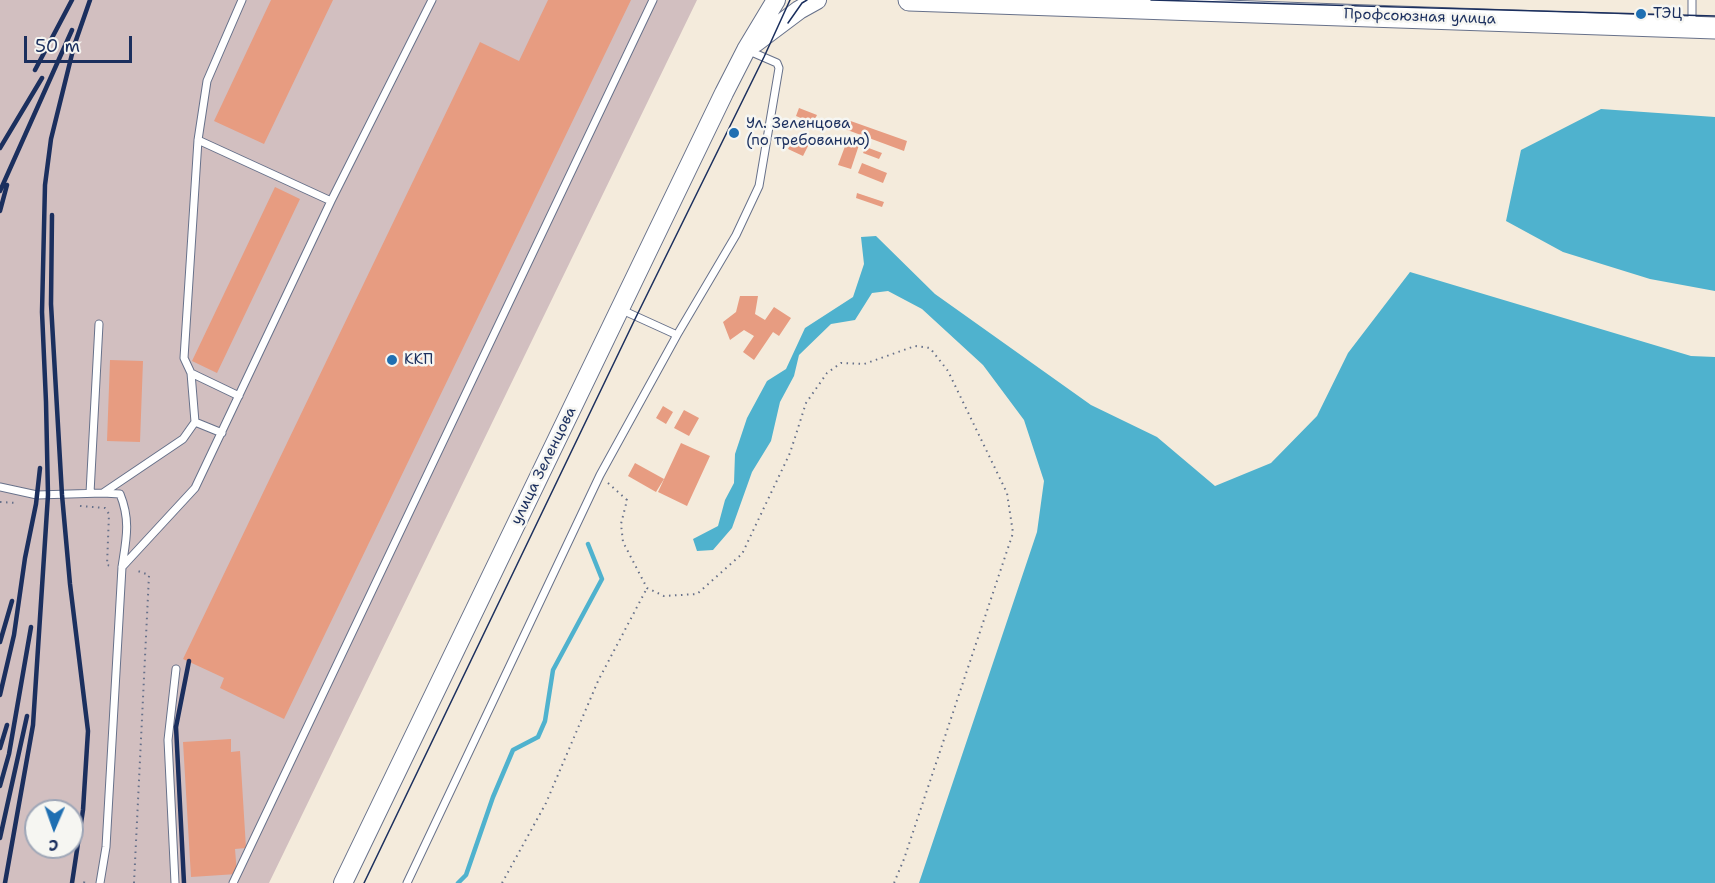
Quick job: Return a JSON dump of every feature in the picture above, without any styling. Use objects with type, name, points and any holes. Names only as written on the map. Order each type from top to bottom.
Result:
[{"type":"main road","points":[[747,50],[765,0]]},
{"type":"main road","name":"улица Зеленцова","points":[[343,883],[747,50],[776,0]]},
{"type":"main road","name":"улица Зеленцова","points":[[747,50],[784,21],[817,0]]},
{"type":"main road","name":"Профсоюзная улица","points":[[909,0],[1715,28]]},
{"type":"lane","points":[[103,493],[183,439],[195,422],[191,374],[184,358],[198,140],[207,81],[242,0]]},
{"type":"lane","points":[[122,567],[195,488],[331,201],[432,0]]},
{"type":"lane","points":[[233,883],[653,0]]},
{"type":"lane","points":[[1692,0],[1692,28]]},
{"type":"lane","points":[[407,883],[600,475],[677,335],[736,235],[759,186],[779,68],[777,63],[747,50]]},
{"type":"lane","points":[[198,140],[331,201]]},
{"type":"lane","points":[[620,309],[677,335]]},
{"type":"lane","points":[[90,494],[99,324]]},
{"type":"lane","points":[[191,374],[239,396]]},
{"type":"lane","points":[[195,422],[222,433]]},
{"type":"lane","points":[[0,487],[37,495],[103,493],[120,495],[125,507],[128,524],[122,567],[106,847],[100,883]]},
{"type":"lane","points":[[175,883],[168,740],[176,669]]},
{"type":"path","points":[[600,475],[627,500],[621,524],[623,542],[647,588],[664,596],[697,594],[742,554],[790,453],[806,403],[827,373],[841,363],[864,364],[915,346],[930,348],[948,371],[1007,493],[1012,533],[904,859],[894,883]]},
{"type":"path","points":[[502,883],[546,803],[598,681],[647,588]]},
{"type":"shaded area","points":[[0,0],[697,0],[269,883],[0,883]]},
{"type":"water","points":[[1601,109],[1715,117],[1715,291],[1650,279],[1563,252],[1506,221],[1521,150]]},
{"type":"water","points":[[876,236],[935,294],[1091,405],[1157,437],[1215,486],[1271,463],[1317,416],[1348,353],[1410,272],[1691,356],[1715,357],[1715,883],[919,883],[1037,532],[1044,481],[1024,420],[983,365],[922,309],[888,291],[872,293],[855,320],[831,324],[799,355],[794,376],[780,402],[771,441],[752,472],[732,528],[713,550],[697,551],[693,539],[718,526],[725,500],[734,483],[735,454],[747,418],[767,381],[786,369],[805,328],[853,297],[864,264],[861,237]]},
{"type":"building","points":[[271,0],[333,0],[264,144],[214,121]]},
{"type":"building","name":"ККП","points":[[548,0],[631,0],[284,719],[220,688],[224,678],[183,659],[480,42],[519,61]]},
{"type":"building","points":[[799,108],[817,115],[813,123],[796,116]]},
{"type":"building","points":[[845,119],[907,141],[904,151],[842,128]]},
{"type":"building","points":[[795,136],[809,144],[803,156],[788,149]]},
{"type":"building","points":[[847,141],[859,145],[851,169],[838,165]]},
{"type":"building","points":[[866,147],[882,153],[879,159],[863,153]]},
{"type":"building","points":[[862,163],[887,173],[883,183],[858,173]]},
{"type":"building","points":[[275,187],[300,199],[217,373],[192,361]]},
{"type":"building","points":[[857,193],[884,202],[882,207],[856,198]]},
{"type":"building","points":[[740,296],[758,296],[755,314],[765,320],[774,307],[791,318],[779,336],[773,332],[754,360],[743,352],[754,336],[744,330],[730,340],[723,322],[736,312]]},
{"type":"building","points":[[110,360],[143,361],[140,442],[107,441]]},
{"type":"building","points":[[663,406],[673,412],[666,424],[656,418]]},
{"type":"building","points":[[684,410],[699,418],[689,436],[674,428]]},
{"type":"building","points":[[681,443],[710,456],[687,506],[658,492]]},
{"type":"building","points":[[635,463],[664,479],[656,492],[628,476]]},
{"type":"building","points":[[231,739],[231,752],[240,751],[246,848],[235,849],[237,874],[191,877],[183,742]]},
{"type":"waterway","points":[[458,883],[466,875],[493,797],[513,750],[538,737],[545,721],[553,670],[602,579],[588,544]]},
{"type":"tram line","points":[[364,883],[790,0]]},
{"type":"tram line","points":[[788,23],[802,3],[807,0]]},
{"type":"tram line","points":[[1151,0],[1715,16]]},
{"type":"railway","points":[[35,70],[72,0]]},
{"type":"railway","points":[[5,883],[33,725],[48,495],[42,312],[45,185],[51,139],[74,46],[90,0]]},
{"type":"railway","points":[[0,191],[72,30]]},
{"type":"railway","points":[[0,148],[42,78]]},
{"type":"railway","points":[[0,211],[7,185]]},
{"type":"railway","points":[[52,215],[51,304],[62,495],[88,731],[83,810],[72,883]]},
{"type":"railway","points":[[0,695],[14,635],[40,468]]},
{"type":"railway","points":[[0,642],[12,601]]},
{"type":"railway","points":[[0,786],[9,754],[31,627]]},
{"type":"railway","points":[[184,883],[176,727],[189,661]]},
{"type":"railway","points":[[0,838],[27,716]]},
{"type":"railway","points":[[0,748],[7,725]]},
{"type":"place","name":"ТЭЦ","points":[[1641,14]]},
{"type":"place","name":"Ул. Зеленцова (по требованию)","points":[[734,133]]},
{"type":"place","name":"ККП","points":[[392,360]]}]
